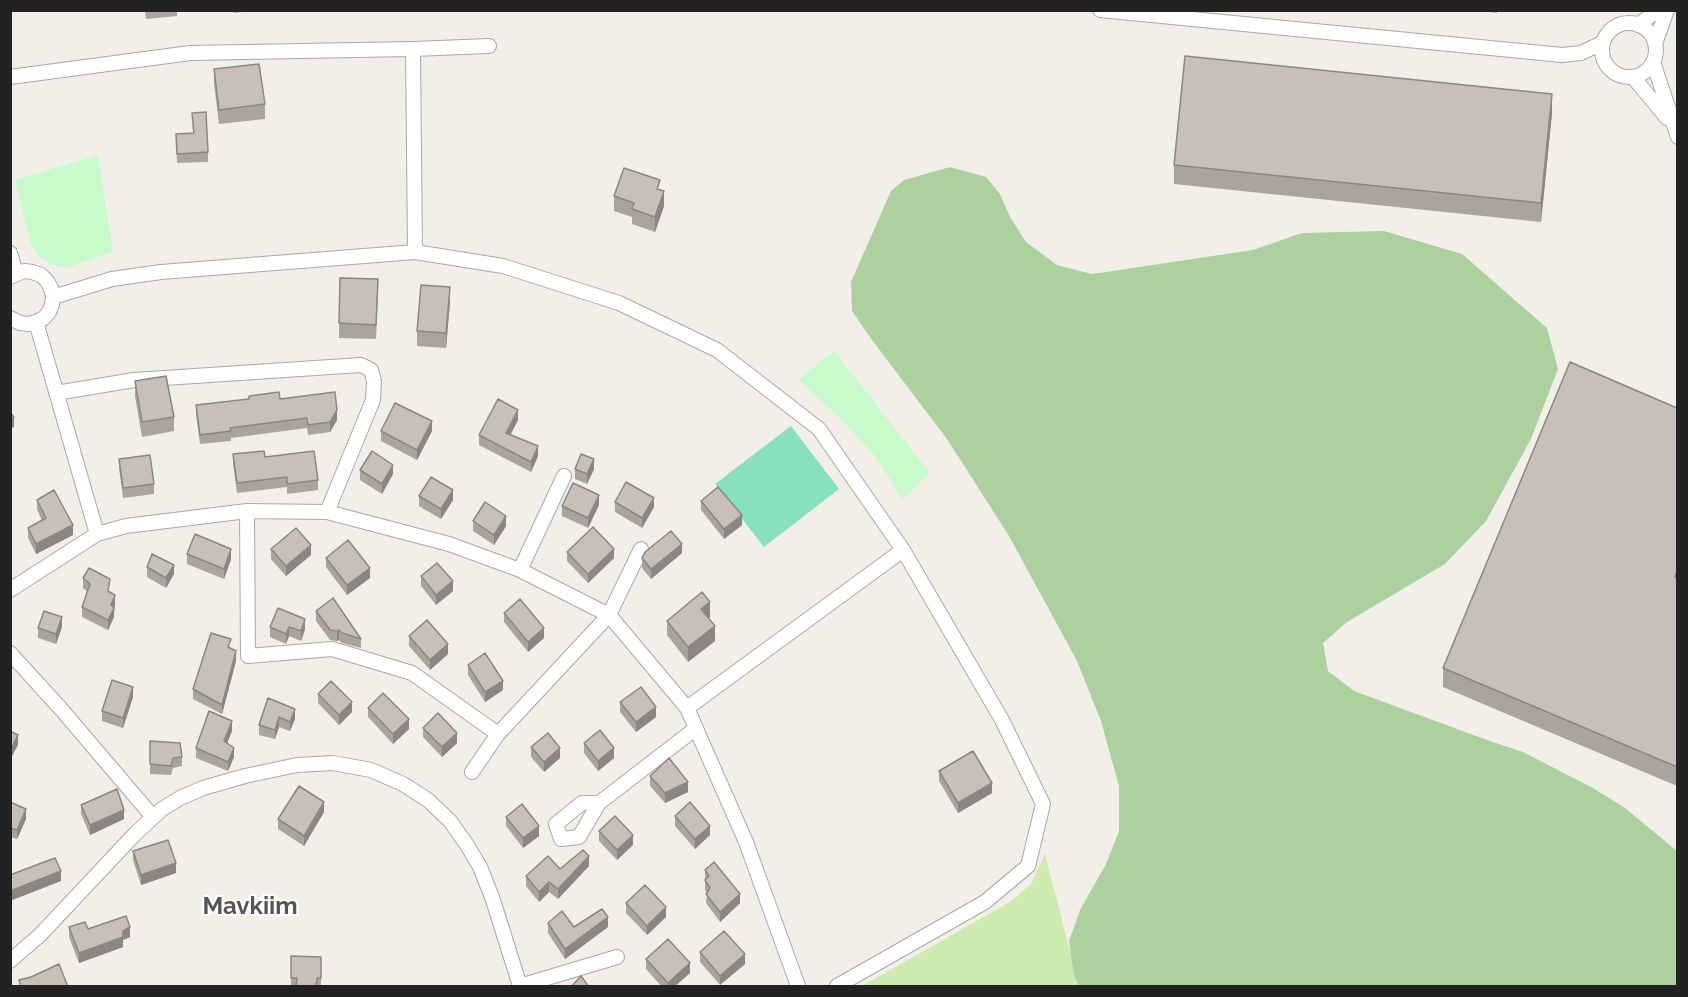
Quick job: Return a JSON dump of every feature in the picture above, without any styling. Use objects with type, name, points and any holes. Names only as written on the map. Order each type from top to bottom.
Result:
[{"type":"street","points":[[1100,10],[1562,55],[1581,53],[1602,43]]},
{"type":"street","points":[[1638,25],[1658,10]]},
{"type":"street","points":[[1655,45],[1667,10]]},
{"type":"street","points":[[1621,24],[1638,25],[1652,36],[1656,54],[1653,62],[1648,69],[1633,77],[1615,74],[1604,61],[1602,43],[1612,29],[1621,24]]},
{"type":"street","points":[[10,77],[190,53],[413,49],[489,45]]},
{"type":"street","points":[[413,49],[414,252]]},
{"type":"street","points":[[1581,53],[1604,61]]},
{"type":"street","points":[[1653,62],[1675,130]]},
{"type":"street","points":[[1633,77],[1675,130]]},
{"type":"street","points":[[53,297],[112,279],[161,272],[414,252],[502,266],[620,303],[717,350],[819,429],[903,550],[1002,720],[1043,804],[1029,866],[985,902],[837,987]]},
{"type":"street","points":[[10,253],[13,276],[24,271],[40,275],[47,281],[53,297],[49,312],[36,322],[20,323],[10,318]]},
{"type":"street","points":[[36,322],[97,534]]},
{"type":"street","points":[[56,393],[134,380],[361,365],[371,370],[374,381],[373,400],[327,512]]},
{"type":"street","points":[[520,570],[564,476]]},
{"type":"street","points":[[247,511],[248,656],[332,649],[412,673],[498,734]]},
{"type":"street","points":[[10,590],[97,534],[126,526],[247,511],[327,512],[449,544],[520,570],[609,615],[687,708],[746,842],[798,987]]},
{"type":"street","points":[[472,772],[498,734],[609,615],[641,549]]},
{"type":"street","points":[[687,708],[903,550]]},
{"type":"street","points":[[10,653],[153,817]]},
{"type":"street","points":[[599,803],[695,729]]},
{"type":"street","points":[[10,962],[40,935],[135,834],[162,809],[203,788],[245,776],[297,765],[333,763],[371,771],[403,784],[428,800],[450,821],[480,867],[492,897],[520,986],[617,957]]},
{"type":"green space","points":[[98,155],[113,252],[66,268],[51,264],[39,256],[31,246],[15,180]]},
{"type":"green space","points":[[950,167],[986,177],[1000,194],[1010,217],[1026,242],[1057,265],[1092,274],[1253,250],[1302,233],[1384,231],[1462,254],[1547,328],[1558,369],[1531,439],[1486,521],[1445,564],[1347,622],[1323,643],[1328,671],[1354,691],[1523,752],[1593,788],[1625,808],[1677,851],[1677,986],[1079,986],[1074,975],[1069,941],[1080,910],[1106,864],[1119,831],[1119,786],[1101,721],[1077,661],[1009,536],[947,439],[852,311],[851,282],[891,191],[904,180]]},
{"type":"green space","points":[[834,351],[930,473],[903,499],[874,455],[842,420],[799,380]]},
{"type":"green space","points":[[791,426],[839,489],[764,547],[715,484]]},
{"type":"green space","points":[[1045,854],[1079,986],[862,986],[1010,902],[1031,884]]},
{"type":"building","points":[[1185,56],[1552,94],[1541,203],[1174,165]]},
{"type":"building","points":[[259,64],[265,104],[219,110],[214,69]]},
{"type":"building","points":[[206,112],[208,152],[177,154],[176,134],[194,133],[192,113]]},
{"type":"building","points":[[624,168],[660,180],[657,189],[664,191],[655,217],[632,209],[634,203],[614,196]]},
{"type":"building","points":[[340,278],[378,279],[376,325],[339,323]]},
{"type":"building","points":[[421,285],[450,287],[446,333],[417,331]]},
{"type":"building","points":[[1570,362],[1677,408],[1677,571],[1675,577],[1677,578],[1677,767],[1443,668]]},
{"type":"building","points":[[166,376],[174,417],[142,422],[135,381]]},
{"type":"building","points":[[279,392],[280,399],[335,392],[337,410],[330,422],[308,425],[307,418],[230,428],[231,431],[200,435],[196,405],[249,399],[249,396]]},
{"type":"building","points":[[498,399],[518,410],[506,433],[538,446],[531,462],[479,435]]},
{"type":"building","points":[[395,403],[432,421],[417,450],[381,431]]},
{"type":"building","points":[[264,451],[265,457],[314,451],[318,480],[287,484],[287,477],[237,483],[233,454]]},
{"type":"building","points":[[372,451],[393,465],[382,484],[360,470]]},
{"type":"building","points":[[581,454],[594,459],[587,474],[575,469]]},
{"type":"building","points":[[150,455],[154,484],[123,488],[119,459]]},
{"type":"building","points":[[431,477],[453,490],[441,509],[419,496]]},
{"type":"building","points":[[626,482],[654,498],[642,518],[615,502]]},
{"type":"building","points":[[573,483],[599,495],[588,518],[562,506]]},
{"type":"building","points":[[718,487],[742,515],[724,529],[701,501]]},
{"type":"building","points":[[54,490],[73,525],[36,544],[28,528],[46,518],[37,500]]},
{"type":"building","points":[[485,502],[506,516],[494,535],[473,521]]},
{"type":"building","points":[[593,527],[614,549],[588,574],[567,552]]},
{"type":"building","points":[[296,528],[311,545],[286,566],[271,549]]},
{"type":"building","points":[[671,531],[682,544],[651,569],[642,558],[645,552]]},
{"type":"building","points":[[195,534],[231,549],[224,569],[187,554]]},
{"type":"building","points":[[348,540],[370,568],[347,585],[326,558]]},
{"type":"building","points":[[152,554],[174,565],[166,578],[147,567]]},
{"type":"building","points":[[437,563],[453,581],[436,595],[421,576]]},
{"type":"building","points":[[89,568],[110,579],[108,591],[115,595],[111,605],[114,608],[108,620],[82,607],[90,584],[83,578]]},
{"type":"building","points":[[702,592],[710,602],[701,609],[715,626],[688,647],[667,621]]},
{"type":"building","points":[[333,598],[361,639],[339,630],[330,630],[316,611]]},
{"type":"building","points":[[520,599],[544,628],[528,642],[504,613]]},
{"type":"building","points":[[278,608],[305,619],[301,631],[289,627],[286,634],[270,627]]},
{"type":"building","points":[[44,611],[62,617],[56,634],[38,628]]},
{"type":"building","points":[[427,620],[448,644],[430,660],[409,636]]},
{"type":"building","points":[[211,633],[231,639],[228,647],[236,651],[222,705],[193,689]]},
{"type":"building","points":[[485,653],[503,681],[485,692],[468,665]]},
{"type":"building","points":[[112,680],[133,687],[123,718],[102,711]]},
{"type":"building","points":[[331,681],[352,702],[339,715],[318,694]]},
{"type":"building","points":[[641,687],[656,707],[636,722],[620,702]]},
{"type":"building","points":[[383,693],[409,719],[393,734],[368,708]]},
{"type":"building","points":[[268,698],[295,709],[290,722],[279,717],[275,730],[259,725]]},
{"type":"building","points":[[209,711],[232,721],[224,741],[234,748],[228,762],[196,748]]},
{"type":"building","points":[[438,713],[457,733],[442,747],[423,728]]},
{"type":"building","points":[[600,730],[614,748],[598,761],[584,743]]},
{"type":"building","points":[[10,731],[18,735],[10,751]]},
{"type":"building","points":[[548,733],[560,748],[544,762],[531,747]]},
{"type":"building","points":[[150,741],[180,743],[182,757],[173,758],[171,766],[150,764]]},
{"type":"building","points":[[973,751],[992,783],[958,803],[939,771]]},
{"type":"building","points":[[669,758],[688,782],[665,793],[650,776]]},
{"type":"building","points":[[299,786],[324,802],[304,836],[278,819]]},
{"type":"building","points":[[117,789],[124,810],[90,825],[81,805]]},
{"type":"building","points":[[10,802],[26,809],[17,830],[10,828]]},
{"type":"building","points":[[690,802],[710,826],[695,839],[675,816]]},
{"type":"building","points":[[522,804],[539,826],[523,838],[506,817]]},
{"type":"building","points":[[615,816],[633,835],[617,850],[599,831]]},
{"type":"building","points":[[168,840],[176,863],[141,875],[133,851]]},
{"type":"building","points":[[583,850],[589,856],[558,889],[549,882],[539,892],[526,876],[548,856],[560,869]]},
{"type":"building","points":[[55,858],[61,871],[10,891],[10,875]]},
{"type":"building","points":[[714,862],[740,894],[720,912],[706,894],[710,888],[705,880],[709,876],[705,870]]},
{"type":"building","points":[[645,885],[666,907],[647,926],[626,903]]},
{"type":"building","points":[[602,909],[608,917],[565,949],[548,923],[562,911],[574,927]]},
{"type":"building","points":[[126,916],[130,927],[123,931],[123,937],[79,953],[69,927],[85,922],[88,929]]},
{"type":"building","points":[[724,931],[745,954],[720,976],[700,952]]},
{"type":"building","points":[[668,939],[690,963],[668,983],[646,959]]},
{"type":"building","points":[[291,956],[321,957],[321,978],[317,978],[316,987],[296,987],[297,978],[291,978]]},
{"type":"building","points":[[59,964],[68,987],[21,987],[19,980]]},
{"type":"building","points":[[581,976],[589,987],[571,987]]},
{"type":"district","name":"Mavkiim","points":[[250,907]]}]
